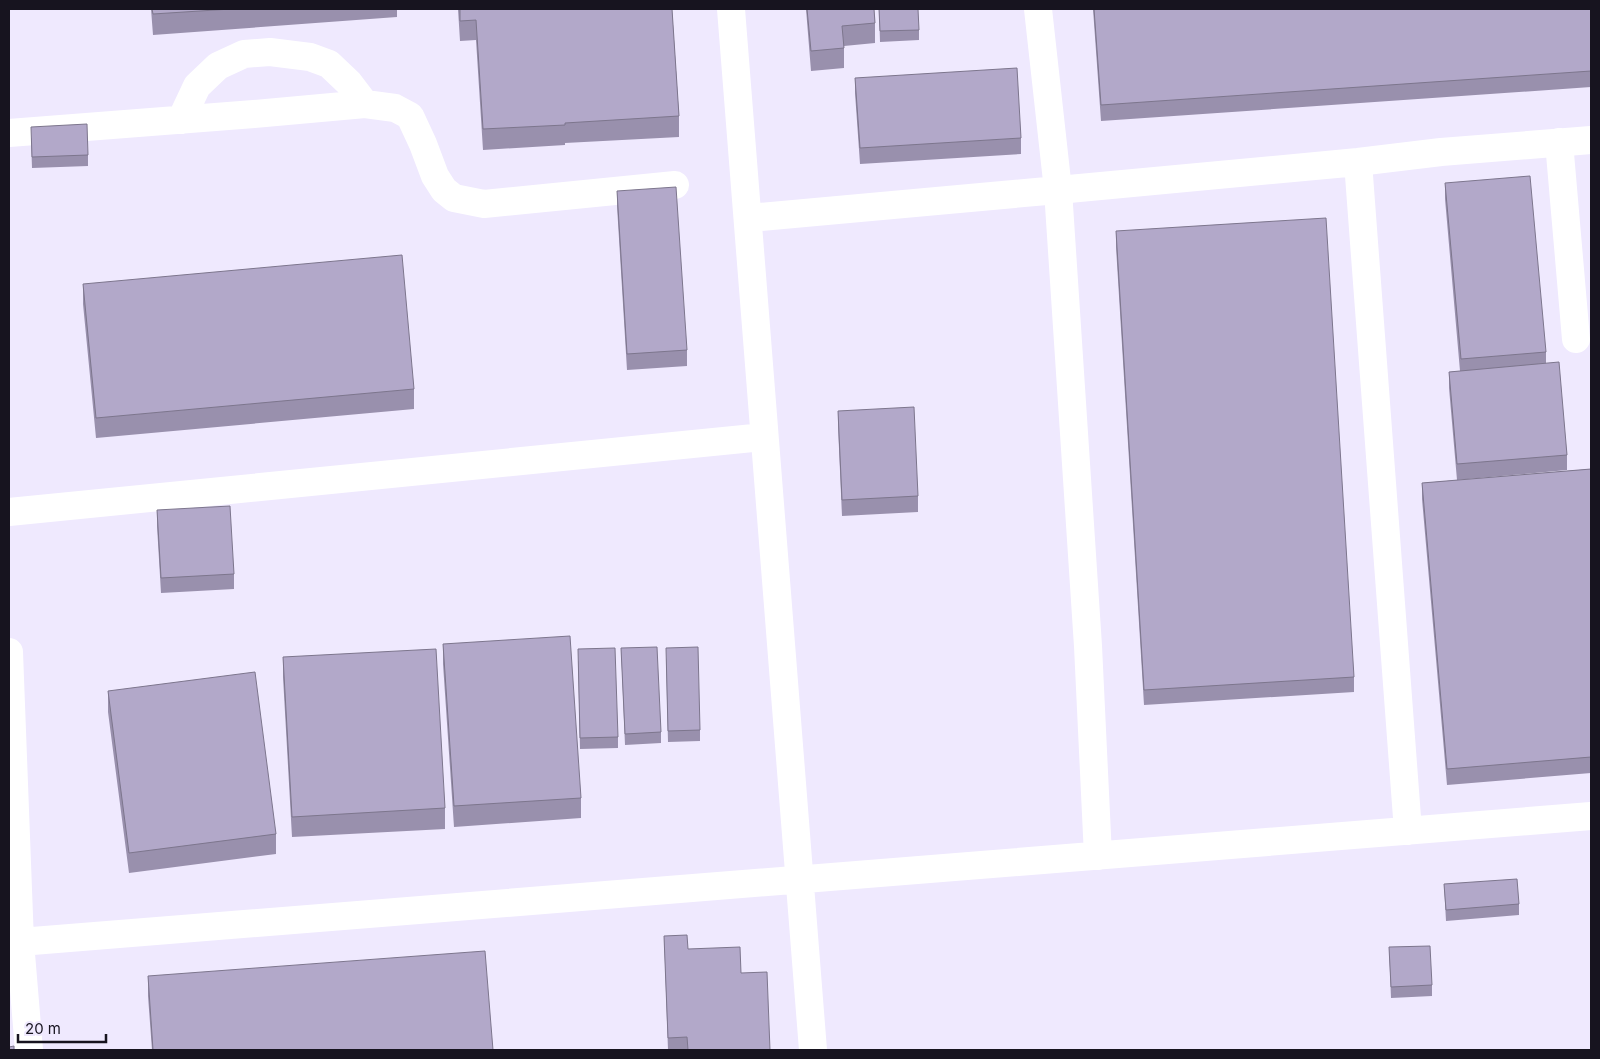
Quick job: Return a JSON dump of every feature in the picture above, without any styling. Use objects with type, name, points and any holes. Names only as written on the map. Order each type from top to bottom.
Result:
[{"type":"lane","points":[[731,9],[749,218],[798,880],[813,1050]]},
{"type":"lane","points":[[1038,9],[1058,190],[1088,646],[1098,856]]},
{"type":"lane","points":[[181,120],[197,86],[218,66],[244,54],[262,52],[310,57],[329,64],[349,83],[364,104]]},
{"type":"lane","points":[[9,132],[181,120],[364,104],[394,108],[410,116],[435,176],[444,190],[454,198],[484,204],[675,185]]},
{"type":"lane","points":[[749,218],[1358,162],[1441,152],[1591,140]]},
{"type":"lane","points":[[1559,142],[1576,339]]},
{"type":"lane","points":[[1358,162],[1408,831]]},
{"type":"lane","points":[[9,512],[764,436]]},
{"type":"lane","points":[[9,652],[14,907],[20,942],[29,1050]]},
{"type":"lane","points":[[20,942],[1591,816]]},
{"type":"building","points":[[152,9],[231,9],[153,14]]},
{"type":"building","points":[[460,9],[672,9],[679,116],[483,129],[476,20],[460,21]]},
{"type":"building","points":[[807,9],[874,9],[875,23],[842,26],[844,48],[811,51]]},
{"type":"building","points":[[879,9],[918,9],[919,30],[880,31]]},
{"type":"building","points":[[1094,9],[1591,9],[1591,71],[1101,105]]},
{"type":"building","points":[[1017,68],[1021,138],[860,148],[855,78]]},
{"type":"building","points":[[87,124],[88,155],[32,157],[31,127]]},
{"type":"building","points":[[1530,176],[1546,352],[1461,359],[1445,183]]},
{"type":"building","points":[[676,187],[687,350],[627,354],[617,191]]},
{"type":"building","points":[[1326,218],[1354,677],[1144,690],[1116,231]]},
{"type":"building","points":[[402,255],[414,389],[96,418],[83,284]]},
{"type":"building","points":[[1559,362],[1567,455],[1457,464],[1449,372]]},
{"type":"building","points":[[914,407],[918,496],[842,500],[838,411]]},
{"type":"building","points":[[1591,469],[1591,757],[1447,769],[1422,483]]},
{"type":"building","points":[[230,506],[234,574],[161,578],[157,510]]},
{"type":"building","points":[[570,636],[581,798],[454,806],[443,644]]},
{"type":"building","points":[[657,647],[661,732],[625,734],[621,648]]},
{"type":"building","points":[[698,647],[700,730],[668,731],[666,648]]},
{"type":"building","points":[[615,648],[618,737],[580,738],[578,649]]},
{"type":"building","points":[[436,649],[445,808],[292,817],[283,657]]},
{"type":"building","points":[[255,672],[276,834],[129,853],[108,691]]},
{"type":"building","points":[[1517,879],[1519,904],[1446,910],[1444,884]]},
{"type":"building","points":[[687,935],[688,949],[740,947],[741,973],[767,972],[770,1050],[688,1050],[687,1037],[668,1038],[664,936]]},
{"type":"building","points":[[1430,946],[1432,985],[1391,987],[1389,947]]},
{"type":"building","points":[[485,951],[493,1050],[153,1050],[148,976]]},
{"type":"building","points":[[14,1046],[14,1050],[9,1050],[9,1047]]}]
